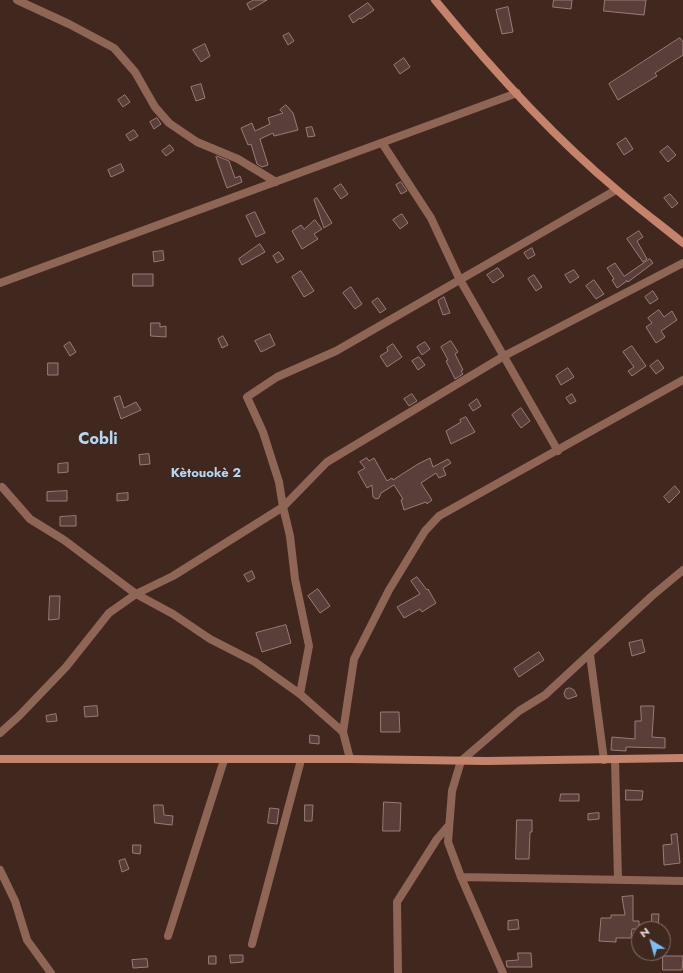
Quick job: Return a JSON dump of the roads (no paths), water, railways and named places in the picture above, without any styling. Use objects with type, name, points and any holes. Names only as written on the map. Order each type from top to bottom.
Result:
[{"type":"main road","points":[[435,0],[517,93],[577,154],[616,190],[683,243]]},
{"type":"main road","points":[[0,759],[604,760],[683,758]]},
{"type":"street","points":[[17,0],[114,48],[135,72],[155,107],[169,123],[198,142],[238,159],[276,182]]},
{"type":"street","points":[[0,283],[517,93]]},
{"type":"street","points":[[382,143],[431,218],[459,278],[558,451]]},
{"type":"street","points":[[300,694],[309,646],[295,579],[290,536],[282,507],[279,482],[263,432],[247,397],[277,377],[336,351],[459,278],[616,190]]},
{"type":"street","points":[[0,733],[19,716],[44,687],[66,667],[109,613],[136,594],[173,576],[282,507],[327,462],[504,356],[683,263]]},
{"type":"street","points":[[350,759],[343,732],[354,659],[389,590],[425,531],[439,516],[683,380]]},
{"type":"street","points":[[2,487],[30,519],[64,540],[136,594],[173,614],[210,639],[256,662],[300,694],[343,732]]},
{"type":"street","points":[[503,973],[461,877],[448,842],[452,791],[461,760],[519,711],[545,695],[683,570]]},
{"type":"street","points":[[590,655],[604,760]]},
{"type":"street","points":[[615,759],[618,880]]},
{"type":"street","points":[[168,936],[224,760]]},
{"type":"street","points":[[252,944],[301,760]]},
{"type":"street","points":[[398,973],[397,902],[437,838],[450,825]]},
{"type":"street","points":[[0,870],[15,901],[27,940],[51,973]]},
{"type":"street","points":[[461,877],[683,881]]},
{"type":"district","name":"Cobli","points":[[98,440]]},
{"type":"district","name":"Kètouokè 2","points":[[206,474]]}]
